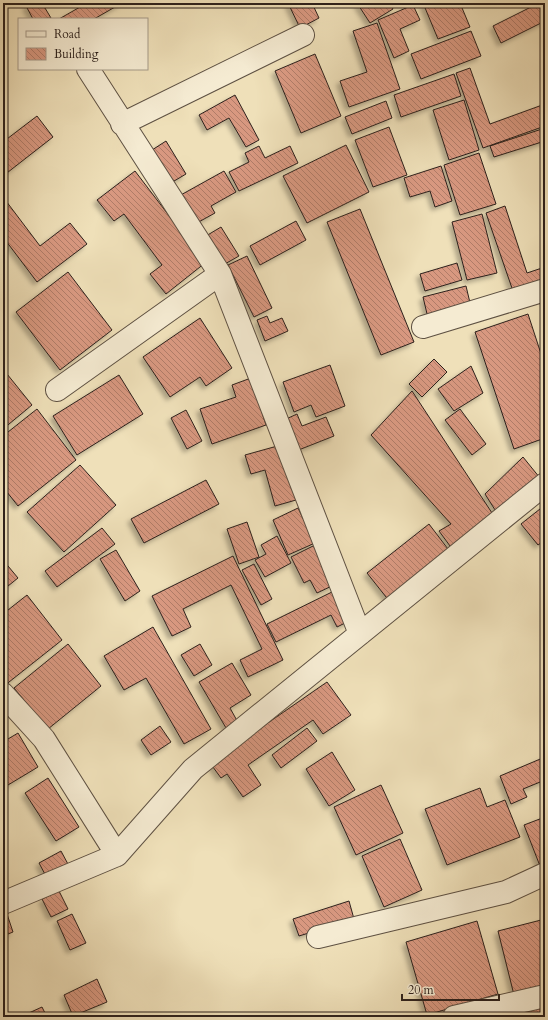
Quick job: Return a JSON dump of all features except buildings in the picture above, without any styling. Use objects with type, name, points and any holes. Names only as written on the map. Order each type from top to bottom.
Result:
[{"type":"street","points":[[122,124],[303,35]]},
{"type":"street","points":[[89,70],[220,274],[360,634]]},
{"type":"street","points":[[56,390],[220,274]]},
{"type":"street","points":[[423,327],[545,290]]},
{"type":"street","points":[[3,903],[117,854],[193,769],[545,484]]},
{"type":"street","points":[[3,694],[44,739],[117,854]]},
{"type":"street","points":[[318,937],[506,892],[545,874]]},
{"type":"street","points":[[465,1016],[545,996]]}]
